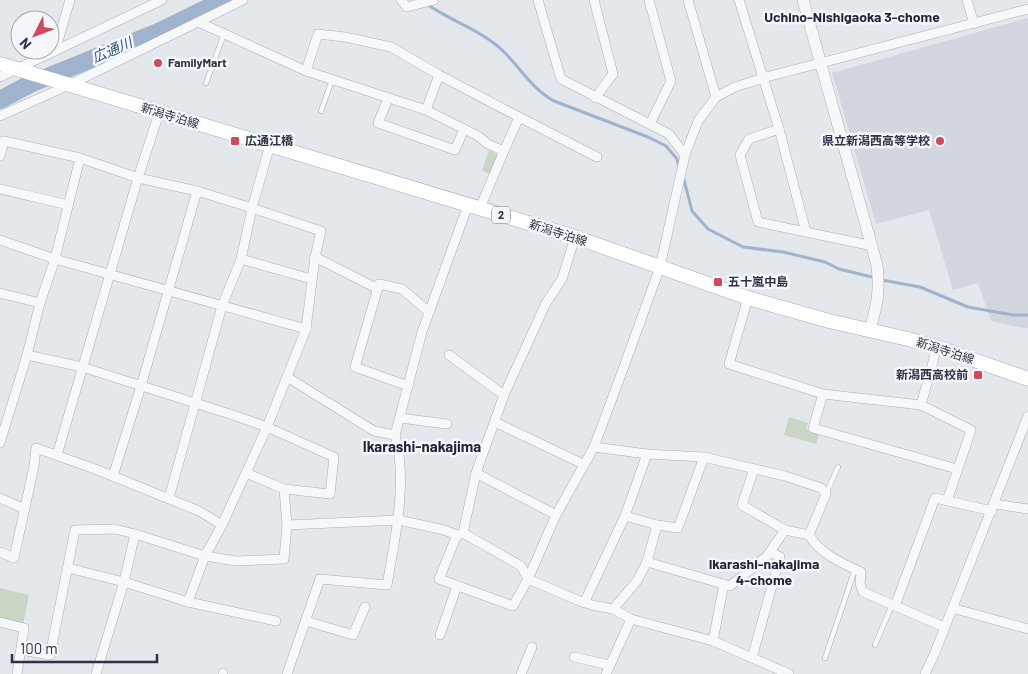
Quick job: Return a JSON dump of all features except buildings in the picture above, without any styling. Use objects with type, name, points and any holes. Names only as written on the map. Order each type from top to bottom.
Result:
[{"type":"main road","name":"新潟寺泊線","points":[[0,64],[158,113],[474,206],[575,238],[748,298],[829,321],[937,347],[1028,379]]},
{"type":"street","points":[[60,34],[70,0]]},
{"type":"street","points":[[60,49],[162,0]]},
{"type":"street","points":[[0,116],[242,0]]},
{"type":"street","points":[[401,0],[407,7],[434,0]]},
{"type":"street","points":[[538,0],[561,79],[669,134],[685,155]]},
{"type":"street","points":[[594,0],[613,74],[596,98]]},
{"type":"street","points":[[649,0],[671,81],[650,124]]},
{"type":"street","points":[[688,0],[716,98]]},
{"type":"street","points":[[739,0],[779,129],[806,232]]},
{"type":"street","points":[[802,0],[877,265],[878,301],[870,330]]},
{"type":"street","points":[[967,0],[974,24]]},
{"type":"street","points":[[575,238],[562,279],[542,310],[504,395],[476,473],[460,534],[439,579],[513,606],[528,579],[556,515],[594,447],[660,267],[685,155],[698,121],[716,98],[735,87],[763,78],[1028,9]]},
{"type":"street","points":[[198,22],[306,71],[426,110],[504,151]]},
{"type":"street","points":[[306,71],[318,34],[345,37],[391,47],[439,75],[597,158]]},
{"type":"street","points":[[0,77],[20,70],[38,60]]},
{"type":"street","points":[[426,110],[439,75]]},
{"type":"street","points":[[388,99],[378,123],[455,150],[464,129]]},
{"type":"street","points":[[57,455],[158,113]]},
{"type":"street","points":[[287,674],[320,579],[387,585],[399,520],[400,452],[395,435],[408,386],[429,312],[474,206],[504,151],[519,117]]},
{"type":"street","points":[[779,129],[749,138],[740,154],[758,222],[873,246]]},
{"type":"street","points":[[0,156],[4,142],[80,158],[138,178],[197,191],[321,231],[315,257],[306,329],[267,427],[222,525],[205,556],[188,602]]},
{"type":"street","points":[[169,498],[222,306],[241,259],[252,208],[270,146]]},
{"type":"street","points":[[0,443],[28,355],[40,303],[54,259],[80,158]]},
{"type":"street","points":[[0,189],[68,205]]},
{"type":"street","points":[[113,476],[197,191]]},
{"type":"street","points":[[0,240],[54,259],[306,329]]},
{"type":"street","points":[[315,257],[378,289]]},
{"type":"street","points":[[241,259],[312,279]]},
{"type":"street","points":[[408,386],[356,367],[380,284],[402,289],[429,312]]},
{"type":"street","points":[[0,293],[40,303]]},
{"type":"street","points":[[748,298],[729,364],[822,394],[921,405],[971,430],[947,501]]},
{"type":"street","points":[[921,405],[937,347]]},
{"type":"street","points":[[448,354],[504,395]]},
{"type":"street","points":[[28,355],[82,367],[196,403],[267,427],[334,457],[330,494],[284,489],[246,473]]},
{"type":"street","points":[[287,377],[374,431],[395,435]]},
{"type":"street","points":[[822,394],[813,428],[958,469]]},
{"type":"street","points":[[925,674],[1028,416]]},
{"type":"street","points":[[400,418],[447,424]]},
{"type":"street","points":[[494,422],[583,464]]},
{"type":"street","points":[[594,447],[647,454],[704,457],[785,476],[821,488],[826,494],[810,535],[813,541],[824,552],[861,572],[860,584],[863,592],[944,627]]},
{"type":"street","points":[[0,552],[14,558],[34,466],[36,448],[199,510],[222,525]]},
{"type":"street","points":[[584,603],[625,516],[647,454]]},
{"type":"street","points":[[625,516],[657,525],[678,528],[704,457]]},
{"type":"street","points":[[754,469],[742,505],[785,530],[810,535]]},
{"type":"street","points":[[476,473],[556,515]]},
{"type":"street","points":[[21,650],[50,656],[76,530],[115,529],[205,556],[236,561],[284,559],[287,525],[284,489]]},
{"type":"street","points":[[0,498],[25,509]]},
{"type":"street","points":[[893,605],[935,498],[993,507],[1028,509]]},
{"type":"street","points":[[287,525],[399,520],[460,534],[521,566],[528,579],[584,603],[613,609],[631,619],[713,641],[788,674]]},
{"type":"street","points":[[613,609],[636,581],[647,562],[657,525]]},
{"type":"street","points":[[647,562],[730,586],[770,552],[785,530]]},
{"type":"street","points":[[96,674],[124,582],[135,534]]},
{"type":"street","points":[[752,658],[780,557],[770,552]]},
{"type":"street","points":[[68,568],[124,582],[188,602],[276,621]]},
{"type":"street","points":[[713,641],[724,584]]},
{"type":"street","points":[[440,635],[457,586]]},
{"type":"street","points":[[306,621],[353,635],[365,607]]},
{"type":"street","points":[[952,608],[1028,629]]},
{"type":"street","points":[[574,657],[608,670],[631,619]]},
{"type":"street","points":[[0,622],[24,628],[17,674]]},
{"type":"street","points":[[521,674],[532,647]]},
{"type":"lane","points":[[206,83],[224,34]]},
{"type":"lane","points":[[321,111],[332,80]]},
{"type":"lane","points":[[826,494],[838,467]]},
{"type":"lane","points":[[825,658],[855,569]]},
{"type":"lane","points":[[875,645],[893,605]]},
{"type":"shaded area","name":"県立新潟西高等学校","points":[[1028,18],[1028,328],[1023,328],[991,321],[978,283],[953,290],[929,210],[876,224],[832,73]]},
{"type":"green space","points":[[489,150],[497,155],[497,163],[491,174],[482,171]]},
{"type":"green space","points":[[789,417],[808,423],[806,429],[820,432],[816,444],[784,435]]},
{"type":"green space","points":[[0,588],[29,595],[23,625],[0,620]]},
{"type":"waterway","name":"広通川","points":[[0,100],[30,84],[158,32],[224,0]]},
{"type":"waterway","points":[[427,4],[494,43],[546,96],[554,101],[648,137],[666,146],[677,159],[679,166]]},
{"type":"waterway","points":[[683,176],[692,211],[708,229],[743,247],[783,252],[825,262],[839,269],[876,278]]},
{"type":"waterway","points":[[882,280],[920,287],[968,307],[1013,315],[1028,315]]},
{"type":"place","name":"FamilyMart","points":[[158,63]]},
{"type":"place","name":"広通江橋","points":[[235,141]]},
{"type":"place","name":"県立新潟西高等学校","points":[[940,141]]},
{"type":"place","name":"五十嵐中島","points":[[718,282]]},
{"type":"place","name":"新潟西高校前","points":[[978,375]]},
{"type":"district","name":"Uchino-Nishigaoka 3-chome","points":[[852,17]]},
{"type":"district","name":"Ikarashi-nakajima","points":[[422,447]]},
{"type":"district","name":"Ikarashi-nakajima 4-chome","points":[[764,572]]}]
